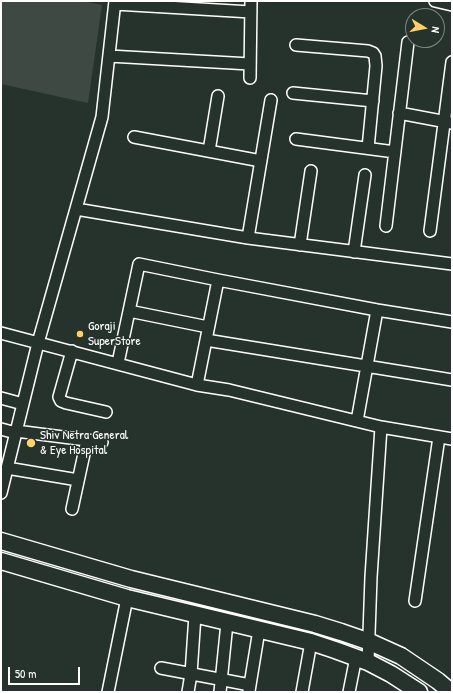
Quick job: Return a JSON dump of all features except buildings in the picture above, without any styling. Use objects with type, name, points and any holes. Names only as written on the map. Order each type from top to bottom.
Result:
[{"type":"main road","points":[[1,541],[131,579],[315,624],[370,642],[414,664],[451,692]]},
{"type":"main road","points":[[1,561],[127,598],[311,642],[362,660],[411,690]]},
{"type":"street","points":[[435,1],[452,5]]},
{"type":"street","points":[[1,493],[38,343],[102,117],[115,3],[251,7],[250,78]]},
{"type":"street","points":[[296,45],[368,51],[373,53],[376,61],[368,148]]},
{"type":"street","points":[[386,226],[407,48]]},
{"type":"street","points":[[109,56],[250,64]]},
{"type":"street","points":[[430,231],[448,122],[452,62]]},
{"type":"street","points":[[293,93],[373,101]]},
{"type":"street","points":[[209,151],[218,96]]},
{"type":"street","points":[[248,238],[271,100]]},
{"type":"street","points":[[400,113],[448,122]]},
{"type":"street","points":[[134,137],[261,161]]},
{"type":"street","points":[[296,139],[395,152]]},
{"type":"street","points":[[300,245],[311,171]]},
{"type":"street","points":[[354,252],[365,175]]},
{"type":"street","points":[[76,209],[248,238],[452,264]]},
{"type":"street","points":[[118,363],[139,264],[377,310],[452,322]]},
{"type":"street","points":[[197,384],[218,280]]},
{"type":"street","points":[[358,421],[377,310]]},
{"type":"street","points":[[129,311],[208,327]]},
{"type":"street","points":[[1,333],[197,384],[229,390],[381,427],[452,439]]},
{"type":"street","points":[[206,340],[452,380]]},
{"type":"street","points":[[72,351],[59,397],[61,401],[106,412]]},
{"type":"street","points":[[1,398],[23,404]]},
{"type":"street","points":[[349,692],[370,642],[371,577],[381,427]]},
{"type":"street","points":[[1,429],[102,442]]},
{"type":"street","points":[[415,600],[439,437]]},
{"type":"street","points":[[72,509],[87,440]]},
{"type":"street","points":[[7,468],[78,480]]},
{"type":"street","points":[[108,692],[127,598]]},
{"type":"street","points":[[188,692],[191,674],[195,615]]},
{"type":"street","points":[[220,692],[227,623]]},
{"type":"street","points":[[161,668],[222,679],[250,688],[259,630]]},
{"type":"street","points":[[302,692],[311,642]]},
{"type":"shaded area","points":[[1,1],[83,1],[102,5],[88,103],[1,84]]},
{"type":"place","name":"Goraji SuperStore","points":[[80,334]]},
{"type":"place","name":"Shiv Netra General & Eye Hospital","points":[[31,443]]}]
